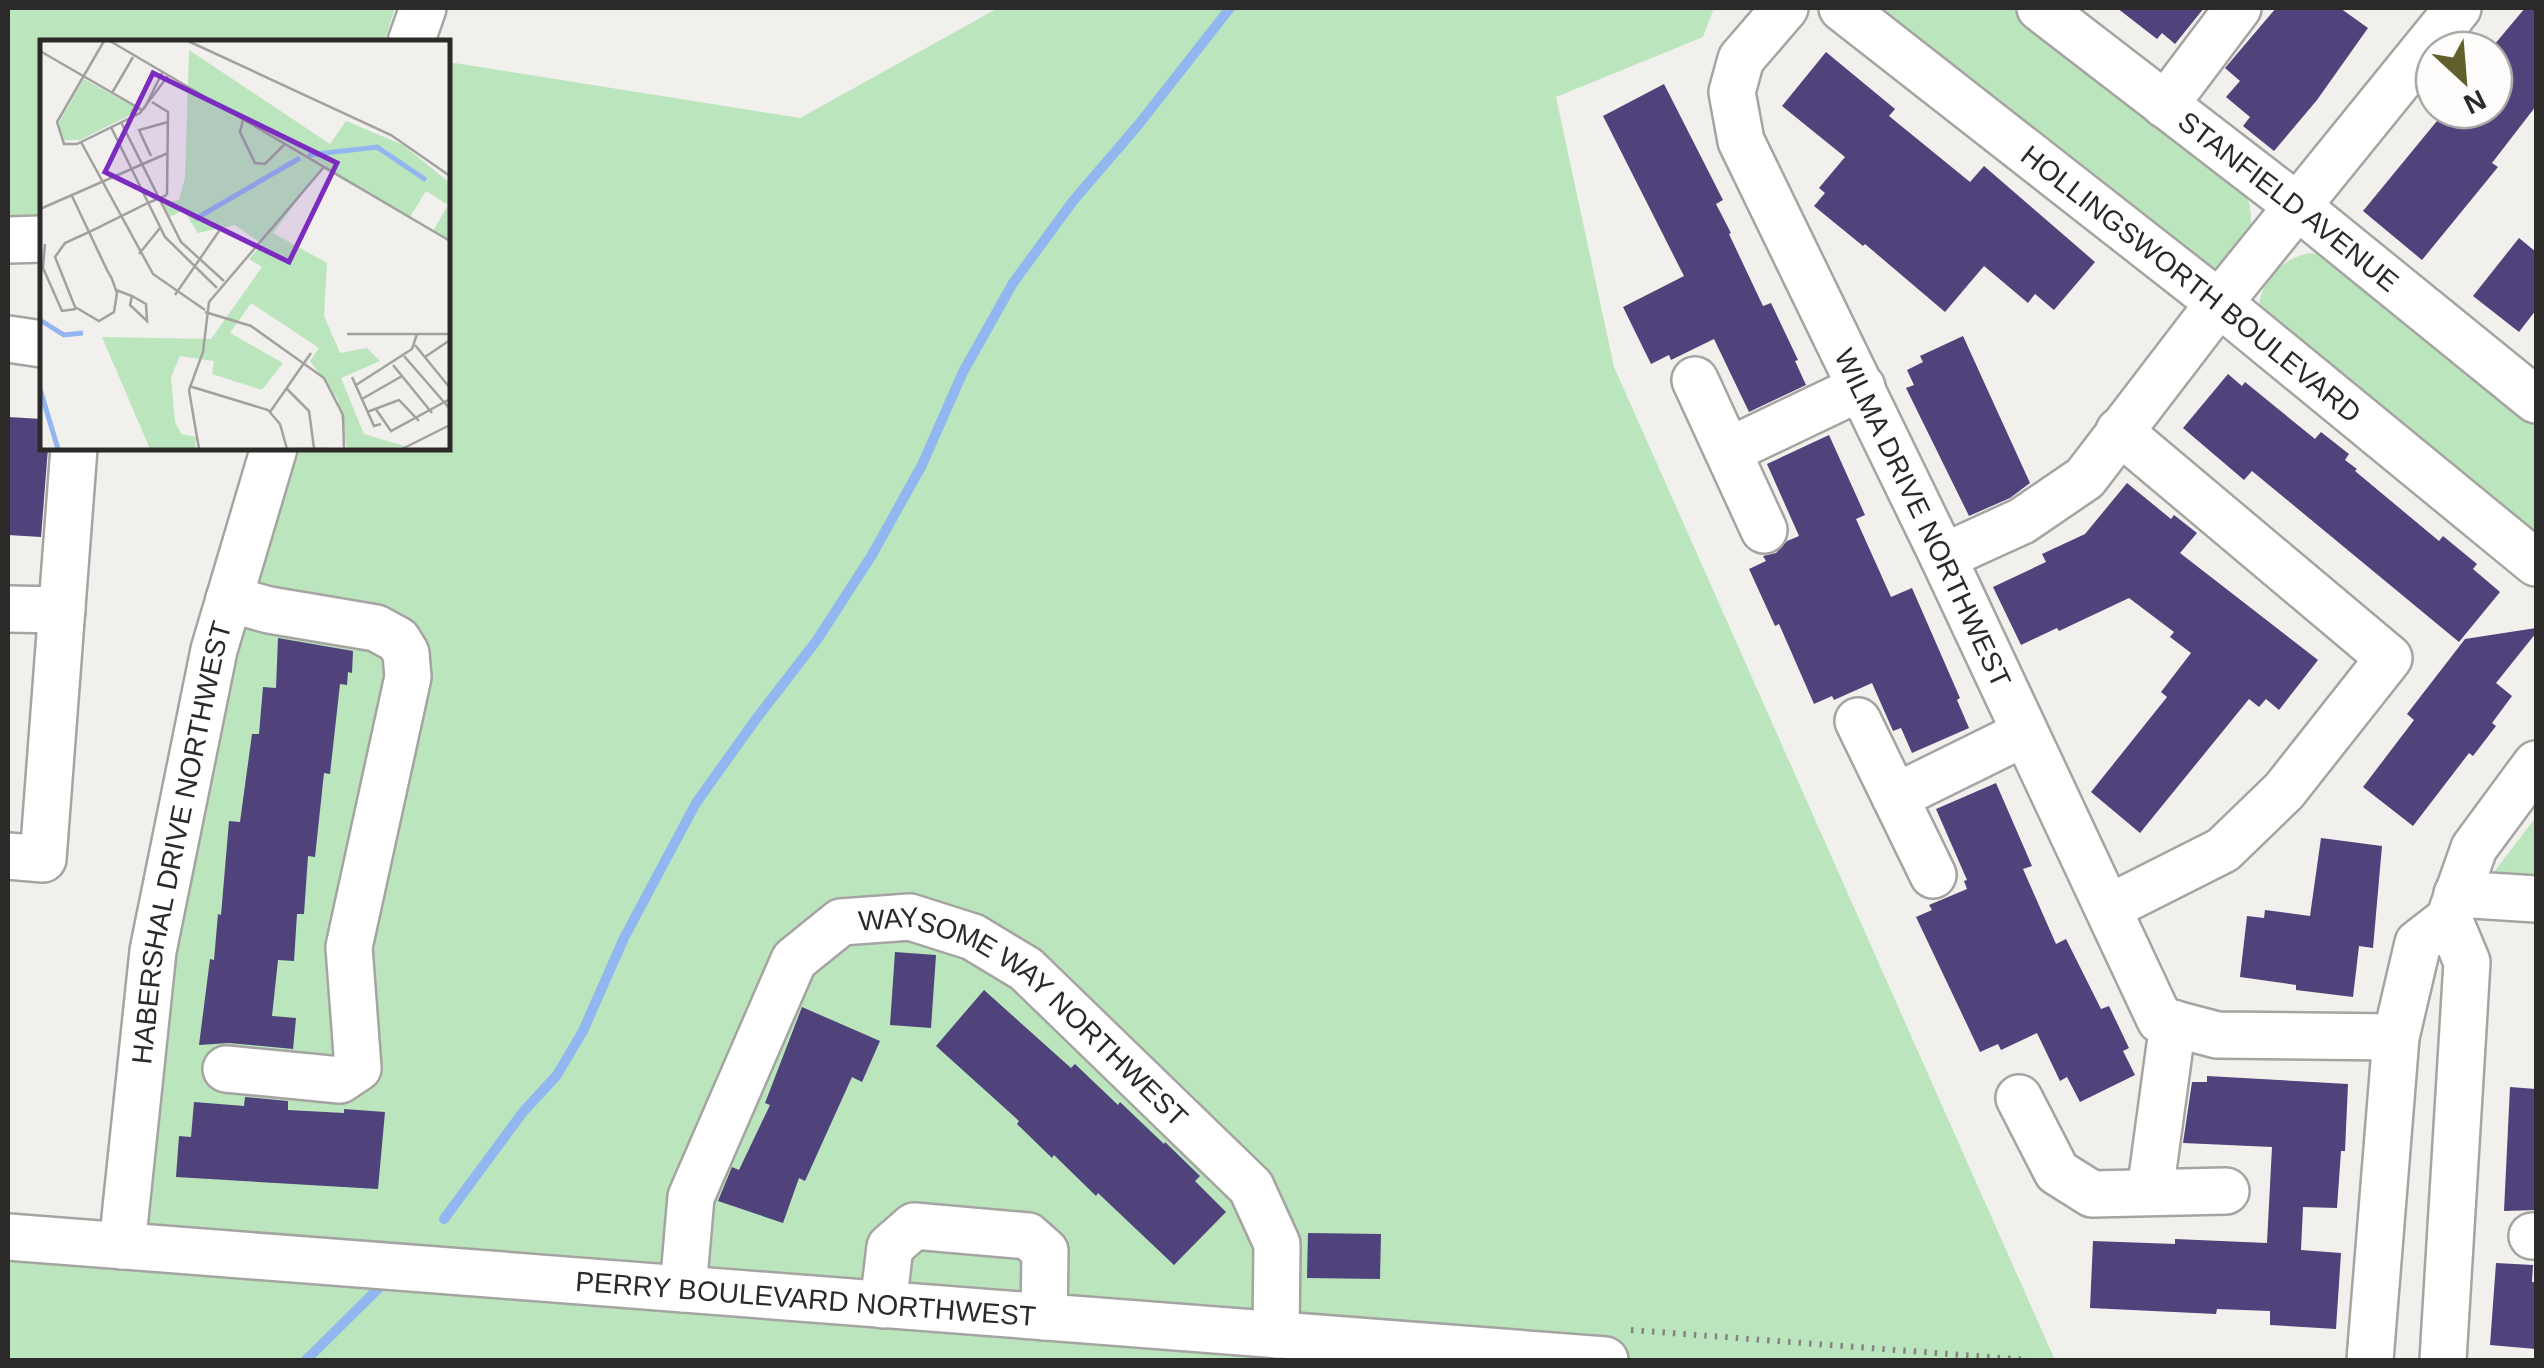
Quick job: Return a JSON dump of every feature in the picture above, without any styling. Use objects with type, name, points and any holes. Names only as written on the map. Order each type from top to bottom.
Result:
[{"type":"street","points":[[412,40],[423,8]]},
{"type":"street","name":"WILMA DRIVE NORTHWEST","points":[[1786,8],[1742,59],[1732,92],[1742,141],[2160,1020],[2173,1023]]},
{"type":"street","name":"HOLLINGSWORTH BOULEVARD","points":[[1842,8],[2219,303],[2536,562]]},
{"type":"street","name":"STANFIELD AVENUE","points":[[2040,8],[2296,206],[2536,400]]},
{"type":"street","points":[[2165,105],[2238,8]]},
{"type":"street","points":[[1942,556],[2022,521],[2085,478],[2219,303],[2458,8]]},
{"type":"street","points":[[8,240],[40,240]]},
{"type":"street","points":[[8,339],[40,344]]},
{"type":"street","points":[[1695,380],[1764,530]]},
{"type":"street","points":[[1728,451],[1862,387]]},
{"type":"street","points":[[2108,908],[2223,850],[2284,791],[2390,658],[2119,431]]},
{"type":"street","points":[[8,856],[44,859],[74,450]]},
{"type":"street","name":"HABERSHAL DRIVE NORTHWEST","points":[[122,1246],[152,950],[214,650],[273,450]]},
{"type":"street","points":[[226,1069],[340,1080],[358,1068],[349,947],[408,677],[406,653],[398,640],[376,628],[268,610],[229,599]]},
{"type":"street","points":[[8,609],[62,610]]},
{"type":"street","points":[[1858,720],[1932,875]]},
{"type":"street","points":[[1895,797],[2025,732]]},
{"type":"street","points":[[2370,1360],[2396,1037],[2418,943],[2453,906],[2474,848],[2536,764]]},
{"type":"street","points":[[2453,906],[2536,899]]},
{"type":"street","points":[[2442,1360],[2467,962],[2453,906]]},
{"type":"street","name":"WAYSOME WAY NORTHWEST","points":[[683,1289],[691,1197],[794,960],[841,922],[910,917],[973,937],[1026,969],[1251,1187],[1276,1244],[1276,1335]]},
{"type":"street","points":[[2150,1192],[2173,1023],[2216,1035],[2396,1037]]},
{"type":"street","points":[[2019,1098],[2058,1172],[2092,1194],[2226,1191]]},
{"type":"street","points":[[883,1305],[890,1248],[914,1226],[1028,1236],[1044,1251],[1044,1317]]},
{"type":"street","name":"PERRY BOULEVARD NORTHWEST","points":[[8,1237],[1605,1360]]},
{"type":"green space","points":[[8,8],[395,8],[385,40],[40,40],[40,217],[8,216]]},
{"type":"green space","points":[[998,8],[1714,8],[1703,37],[1556,97],[1614,367],[2055,1360],[8,1360],[8,1224],[141,1232],[165,877],[273,450],[450,450],[450,62],[800,118]]},
{"type":"green space","points":[[1859,8],[2013,8],[2245,191],[2251,219],[2246,242],[2230,260],[2205,273]]},
{"type":"green space","points":[[2310,253],[2324,255],[2536,420],[2536,547],[2259,312],[2267,281],[2290,260]]},
{"type":"green space","points":[[2536,817],[2536,884],[2487,881]]},
{"type":"building","points":[[2117,8],[2204,8],[2175,44],[2162,33],[2157,39]]},
{"type":"building","points":[[2276,8],[2340,8],[2368,28],[2317,100],[2274,151],[2243,126],[2250,117],[2226,97],[2240,81],[2225,68]]},
{"type":"building","points":[[2525,8],[2536,8],[2536,106],[2492,163],[2498,167],[2422,260],[2363,211],[2430,130],[2514,130],[2514,30],[2507,30]]},
{"type":"building","points":[[1826,52],[1895,109],[1889,116],[1970,182],[1984,166],[2095,262],[2054,310],[2035,294],[2028,303],[1984,266],[1945,312],[1814,206],[1825,193],[1819,188],[1845,157],[1782,106]]},
{"type":"building","points":[[1664,84],[1723,200],[1716,204],[1729,234],[1763,306],[1771,303],[1806,385],[1749,412],[1714,339],[1671,360],[1669,355],[1651,364],[1623,307],[1684,276],[1603,116]]},
{"type":"building","points":[[2519,238],[2536,252],[2536,310],[2519,332],[2473,296]]},
{"type":"building","points":[[1963,336],[2030,483],[2010,498],[1969,516],[1906,388],[1914,385],[1907,370],[1923,362],[1920,356]]},
{"type":"building","points":[[2228,374],[2242,386],[2245,382],[2315,439],[2321,432],[2349,454],[2345,460],[2355,471],[2439,541],[2443,536],[2477,564],[2473,569],[2500,592],[2459,642],[2252,471],[2244,480],[2183,428]]},
{"type":"building","points":[[8,417],[40,419],[40,450],[48,450],[41,537],[8,535]]},
{"type":"building","points":[[1829,435],[1865,515],[1856,519],[1891,597],[1912,588],[1969,728],[1912,753],[1901,728],[1893,731],[1872,683],[1834,700],[1832,696],[1814,704],[1779,624],[1775,626],[1749,569],[1766,561],[1763,556],[1776,553],[1787,541],[1799,536],[1767,464]]},
{"type":"building","points":[[2127,483],[2171,519],[2174,515],[2197,533],[2180,553],[2318,660],[2279,710],[2266,699],[2259,707],[2249,699],[2140,833],[2091,792],[2167,697],[2161,692],[2191,653],[2170,637],[2174,632],[2129,598],[2021,645],[1993,587],[2046,562],[2042,554],[2085,534]]},
{"type":"building","points":[[2536,628],[2496,683],[2512,696],[2492,723],[2496,726],[2473,756],[2469,753],[2413,826],[2363,787],[2414,720],[2407,714],[2465,639]]},
{"type":"building","points":[[278,638],[353,651],[352,673],[348,672],[347,685],[340,684],[330,774],[324,773],[315,857],[308,856],[304,914],[297,914],[294,961],[278,960],[272,1016],[296,1018],[293,1049],[229,1043],[199,1045],[210,959],[214,960],[218,914],[221,915],[229,821],[240,822],[252,734],[259,734],[263,687],[276,688]]},
{"type":"building","points":[[1996,783],[2032,866],[2023,869],[2056,944],[2066,939],[2101,1009],[2109,1006],[2129,1048],[2123,1051],[2135,1075],[2080,1102],[2067,1077],[2060,1081],[2037,1033],[2001,1050],[1998,1044],[1980,1052],[1916,917],[1932,910],[1929,905],[1967,889],[1967,880],[1936,809]]},
{"type":"building","points":[[2321,838],[2382,846],[2373,948],[2359,946],[2353,997],[2296,990],[2296,985],[2240,977],[2247,916],[2264,918],[2265,910],[2310,916]]},
{"type":"building","points":[[895,952],[936,955],[931,1028],[890,1025]]},
{"type":"building","points":[[984,990],[1071,1068],[1075,1064],[1165,1142],[1200,1176],[1195,1181],[1226,1212],[1174,1265],[1098,1193],[1096,1196],[1054,1155],[1052,1158],[1017,1124],[1019,1121],[936,1046]]},
{"type":"building","points":[[802,1007],[880,1041],[862,1082],[852,1077],[805,1181],[799,1178],[783,1223],[718,1201],[732,1167],[739,1170],[770,1105],[765,1103]]},
{"type":"building","points":[[2207,1076],[2348,1084],[2337,1208],[2303,1207],[2301,1250],[2341,1253],[2336,1329],[2270,1325],[2270,1311],[2217,1309],[2216,1314],[2090,1308],[2093,1241],[2267,1243],[2272,1147],[2183,1143],[2192,1082],[2207,1082]]},
{"type":"building","points":[[2510,1087],[2536,1089],[2536,1210],[2504,1211]]},
{"type":"building","points":[[245,1097],[288,1101],[288,1110],[385,1112],[378,1189],[176,1177],[179,1136],[191,1137],[194,1102],[244,1106]]},
{"type":"building","points":[[1308,1233],[1381,1234],[1380,1279],[1307,1278]]},
{"type":"building","points":[[2496,1263],[2533,1265],[2536,1349],[2490,1345]]},
{"type":"waterway","points":[[444,1219],[523,1112],[557,1075],[583,1031],[624,938],[696,803],[817,640],[872,555],[922,465],[963,372],[1013,283],[1073,201],[1230,8]]},
{"type":"waterway","points":[[306,1360],[387,1280]]}]
